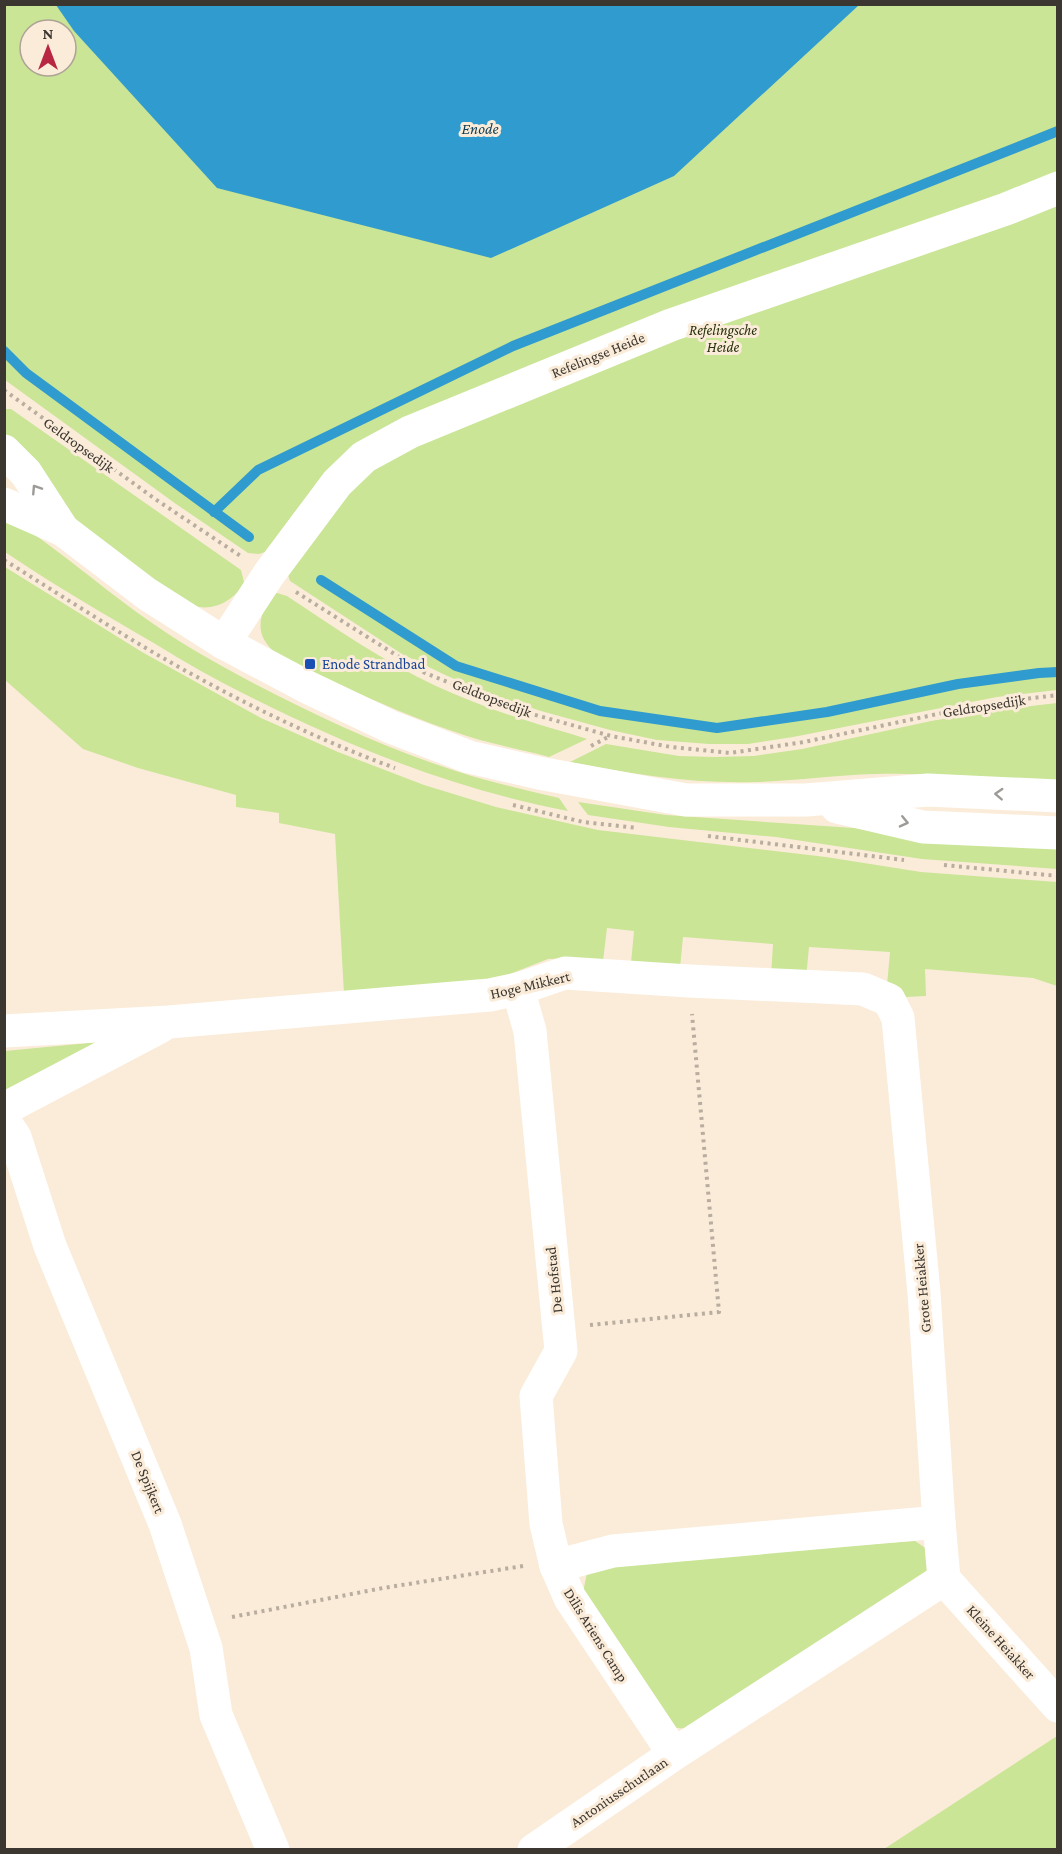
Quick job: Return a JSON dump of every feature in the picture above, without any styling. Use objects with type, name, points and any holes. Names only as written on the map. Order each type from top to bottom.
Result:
[{"type":"street","name":"Refelingse Heide","points":[[224,643],[269,574],[337,483],[364,457],[410,432],[671,325],[1006,209],[1058,188]]},
{"type":"street","points":[[4,451],[26,473],[63,530]]},
{"type":"street","points":[[4,504],[63,530],[147,594],[224,643],[305,686],[391,727],[469,757],[539,773],[686,800],[806,800],[928,790],[1058,796]]},
{"type":"street","points":[[806,800],[923,827],[1058,833]]},
{"type":"street","name":"Hoge Mikkert","points":[[4,1031],[169,1022],[490,995],[518,989],[565,973],[862,989],[889,1000]]},
{"type":"street","name":"De Hofstad","points":[[518,989],[530,1031],[561,1351],[536,1396],[546,1524],[556,1566]]},
{"type":"street","name":"Grote Heiakker","points":[[889,1000],[898,1018],[924,1293],[944,1579]]},
{"type":"street","name":"Hoge Mikkert","points":[[4,1108],[169,1022]]},
{"type":"street","name":"De Spijkert","points":[[4,1121],[15,1137],[50,1246],[165,1524],[206,1648],[216,1715],[273,1850]]},
{"type":"street","points":[[556,1566],[612,1551],[939,1522]]},
{"type":"street","name":"Dilis Ariens Camp","points":[[556,1566],[570,1598],[674,1754]]},
{"type":"street","points":[[674,1754],[944,1579]]},
{"type":"street","name":"Kleine Heiakker","points":[[944,1579],[1058,1706]]},
{"type":"street","name":"Antoniusschutlaan","points":[[534,1850],[674,1754]]},
{"type":"path","name":"Geldropsedijk","points":[[5,392],[158,501],[423,672],[514,709],[611,736],[671,747],[730,753],[804,742],[990,703],[1058,695]]},
{"type":"path","points":[[583,822],[642,829]]},
{"type":"path","points":[[702,836],[911,861]]},
{"type":"path","points":[[934,864],[1058,876]]},
{"type":"path","points":[[559,1328],[719,1312],[688,981]]},
{"type":"path","points":[[199,1623],[383,1588],[520,1566],[556,1566]]},
{"type":"green space","name":"Refelingsche Heide","points":[[4,5],[1057,5],[1057,690],[997,697],[748,744],[657,740],[541,711],[484,692],[402,654],[290,581],[287,572],[300,505],[265,552],[259,554],[248,553],[176,504],[5,380]]},
{"type":"green space","points":[[4,409],[11,409],[241,570],[244,582],[241,588],[226,602],[213,607],[199,607],[178,598],[154,581],[65,510],[30,460],[5,434]]},
{"type":"green space","points":[[4,515],[24,527],[167,633],[253,683],[334,723],[418,758],[475,777],[559,798],[568,811],[478,789],[391,760],[306,724],[223,683],[84,602],[5,552]]},
{"type":"green space","points":[[5,567],[142,652],[261,718],[338,752],[424,785],[496,807],[598,830],[826,857],[921,872],[1057,882],[1057,986],[1033,978],[925,969],[926,996],[906,997],[901,988],[887,985],[890,952],[809,947],[806,979],[771,976],[773,944],[683,937],[680,968],[631,963],[634,931],[607,928],[603,961],[548,959],[490,982],[344,994],[335,834],[279,823],[279,813],[236,807],[236,795],[138,768],[83,749],[5,680]]},
{"type":"green space","points":[[272,594],[287,596],[378,655],[436,686],[503,713],[587,739],[549,757],[500,745],[415,717],[302,669],[278,655],[263,638],[260,625],[263,612]]},
{"type":"green space","points":[[1057,703],[1057,784],[943,775],[898,774],[771,781],[686,780],[570,762],[606,744],[679,756],[754,756],[802,749],[931,721]]},
{"type":"green space","points":[[578,802],[666,815],[1057,842],[1057,869],[922,859],[776,837],[669,827],[588,815]]},
{"type":"green space","points":[[99,1042],[5,1096],[5,1051]]},
{"type":"green space","points":[[915,1541],[927,1549],[927,1571],[687,1729],[670,1727],[583,1592],[587,1573],[611,1563]]},
{"type":"green space","points":[[1057,1736],[1057,1849],[884,1849]]},
{"type":"water","name":"Enode","points":[[56,5],[859,5],[674,176],[491,258],[217,188],[78,35],[78,18],[65,18]]},
{"type":"waterway","points":[[214,512],[258,470],[513,346],[1058,131]]},
{"type":"waterway","points":[[4,351],[26,373],[249,537]]},
{"type":"waterway","points":[[321,580],[456,666],[600,711],[717,728],[827,712],[958,684],[1058,672]]},
{"type":"place","name":"Enode Strandbad","points":[[310,664]]}]
